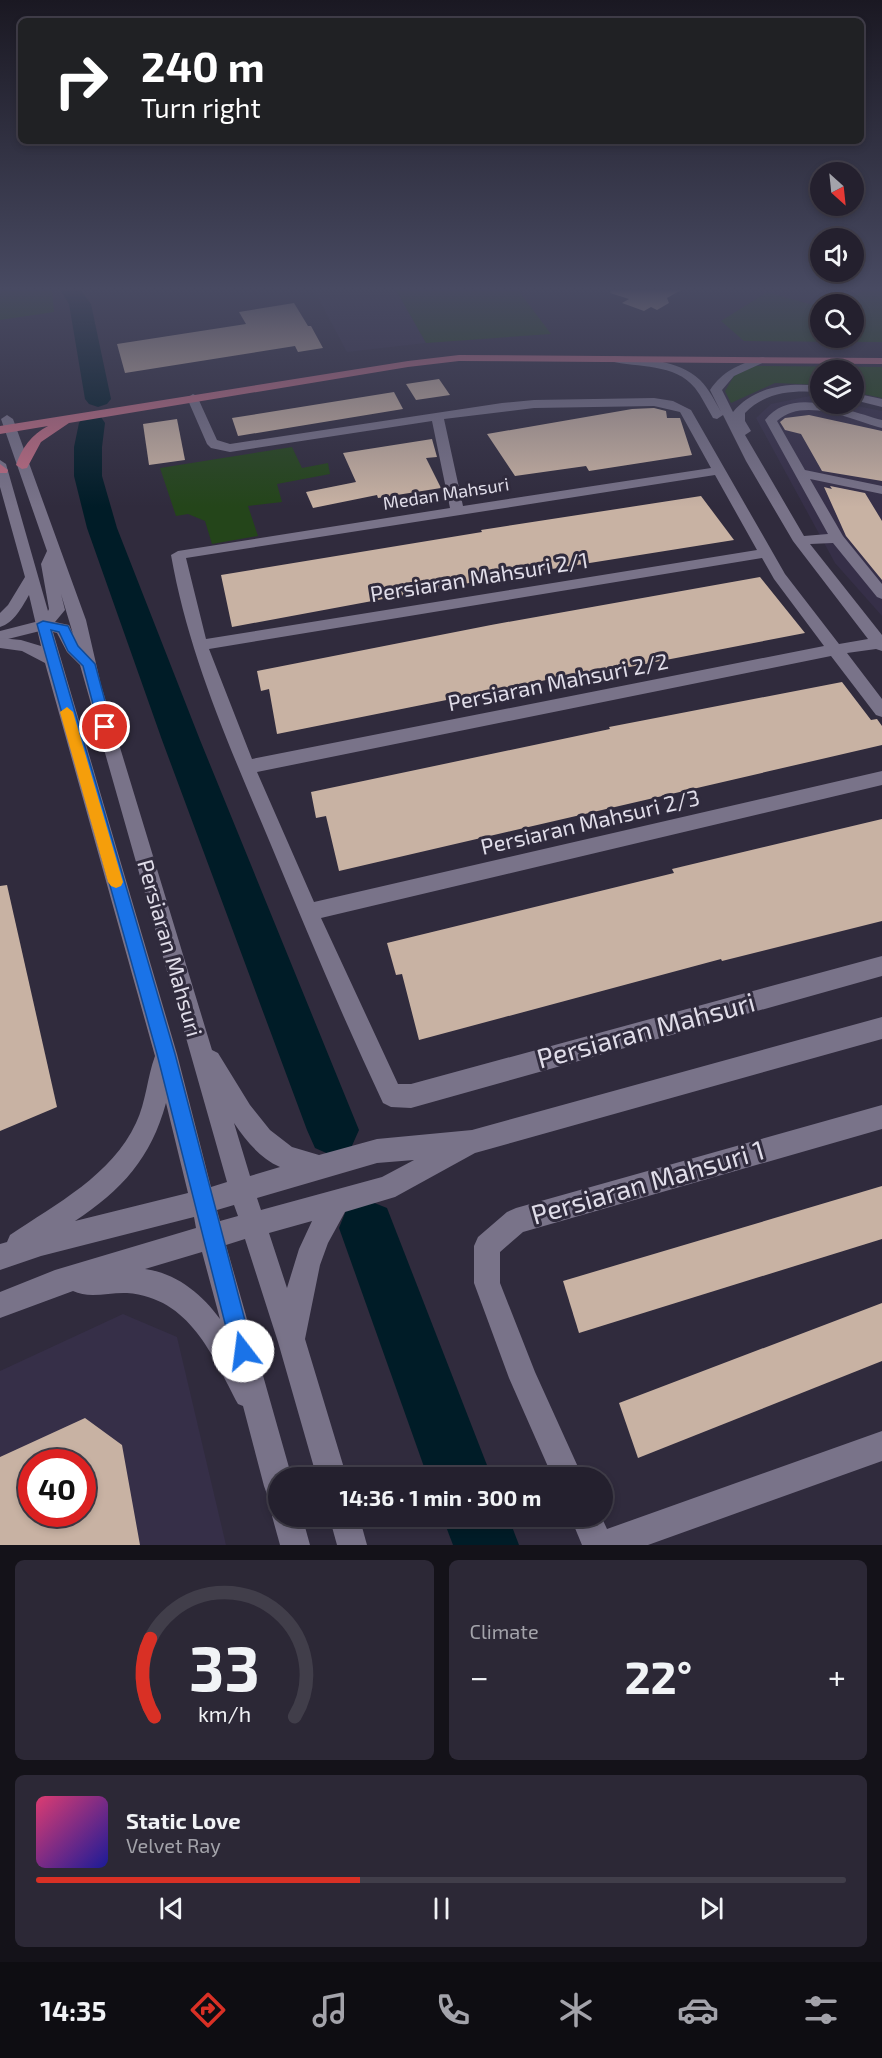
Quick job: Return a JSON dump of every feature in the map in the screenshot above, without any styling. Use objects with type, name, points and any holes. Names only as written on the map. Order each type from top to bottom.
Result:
[{"type":"main road","points":[[4,424],[379,362]]},
{"type":"main road","points":[[4,424],[84,415],[422,362]]},
{"type":"main road","points":[[22,465],[27,449],[47,430],[84,415]]},
{"type":"street","points":[[632,362],[660,366],[686,375],[702,389],[734,442],[752,461]]},
{"type":"street","points":[[756,362],[732,370],[722,379],[716,390],[752,461],[800,541],[880,645]]},
{"type":"street","points":[[752,461],[752,444],[740,421],[739,412],[756,397],[773,391],[810,389]]},
{"type":"street","points":[[193,398],[211,441],[215,445],[230,448],[534,404],[654,402],[669,404],[685,410],[793,597],[882,711]]},
{"type":"street","points":[[864,398],[882,403]]},
{"type":"street","points":[[882,424],[809,407],[790,407],[771,420],[837,538],[882,594]]},
{"type":"street","points":[[437,417],[457,511]]},
{"type":"street","name":"Persiaran Mahsuri","points":[[4,424],[54,546],[78,620],[93,685],[196,1036],[330,1467]]},
{"type":"street","name":"Persiaran Mahsuri","points":[[1,468],[32,577],[52,660],[166,1054],[202,1202],[274,1467]]},
{"type":"street","name":"Medan Mahsuri","points":[[199,645],[185,599],[178,555],[720,470]]},
{"type":"street","points":[[801,473],[882,490]]},
{"type":"street","points":[[800,541],[837,538]]},
{"type":"street","points":[[43,624],[57,609],[48,564],[54,546]]},
{"type":"street","name":"Persiaran Mahsuri 2/1","points":[[199,645],[766,553]]},
{"type":"street","points":[[0,622],[14,608],[32,577]]},
{"type":"street","points":[[0,636],[43,624],[63,629],[73,648],[89,664]]},
{"type":"street","points":[[0,643],[21,644],[36,649],[52,660]]},
{"type":"street","points":[[199,645],[246,767],[309,912]]},
{"type":"street","name":"Persiaran Mahsuri 2/2","points":[[246,767],[834,650],[880,645]]},
{"type":"street","name":"Persiaran Mahsuri 2/3","points":[[309,912],[882,778]]},
{"type":"street","name":"Persiaran Mahsuri","points":[[309,912],[392,1095],[411,1096],[882,966]]},
{"type":"street","points":[[2,1257],[42,1243],[202,1202],[394,1148],[472,1142],[882,1028]]},
{"type":"street","points":[[196,1036],[240,1110],[263,1140],[285,1156],[320,1168]]},
{"type":"street","points":[[2,1257],[86,1198],[111,1177],[131,1155],[146,1129],[166,1054]]},
{"type":"street","name":"Persiaran Mahsuri 1","points":[[563,1467],[524,1378],[487,1283],[488,1246],[516,1221],[882,1117]]},
{"type":"street","points":[[0,1305],[55,1283],[211,1236],[386,1188],[472,1142]]},
{"type":"street","points":[[292,1342],[300,1288],[310,1252],[320,1229],[337,1201]]},
{"type":"street","points":[[55,1283],[130,1280],[170,1289],[187,1301],[207,1322],[261,1420]]},
{"type":"street","points":[[605,1545],[882,1446]]},
{"type":"street","points":[[290,1527],[295,1545]]},
{"type":"street","points":[[347,1527],[352,1545]]},
{"type":"street","points":[[590,1527],[598,1545]]},
{"type":"shaded area","points":[[810,396],[810,414],[864,414],[864,407],[882,411],[882,616],[835,563],[756,418],[771,404]]},
{"type":"shaded area","points":[[123,1314],[177,1337],[226,1545],[0,1545],[0,1371]]},
{"type":"green space","points":[[754,366],[810,366],[810,385],[775,383],[731,403],[725,391],[734,376]]},
{"type":"green space","points":[[864,367],[882,367],[882,398],[864,394]]},
{"type":"green space","points":[[292,447],[302,468],[328,463],[330,474],[277,484],[282,502],[248,506],[258,536],[212,544],[205,521],[188,514],[176,516],[160,468]]},
{"type":"building","points":[[122,362],[194,362],[125,373]]},
{"type":"building","points":[[439,379],[450,395],[416,400],[406,384]]},
{"type":"building","points":[[394,392],[403,409],[238,436],[232,418]]},
{"type":"building","points":[[654,408],[666,411],[667,418],[680,418],[692,455],[589,471],[586,466],[515,476],[487,434],[632,409]]},
{"type":"building","points":[[809,415],[882,431],[882,481],[822,471],[801,434],[785,430],[780,422],[785,418]]},
{"type":"building","points":[[177,419],[185,460],[149,465],[143,424]]},
{"type":"building","points":[[432,439],[437,457],[426,458],[441,488],[378,498],[377,495],[313,508],[306,492],[356,482],[343,453]]},
{"type":"building","points":[[830,486],[865,493],[882,521],[882,580],[846,536],[824,487],[832,489]]},
{"type":"building","points":[[701,496],[734,540],[496,578],[232,627],[221,575],[482,532],[481,530]]},
{"type":"building","points":[[760,577],[805,633],[557,681],[556,678],[277,734],[269,689],[261,691],[257,671],[491,625]]},
{"type":"building","points":[[842,682],[871,720],[877,719],[882,726],[882,745],[339,871],[326,816],[316,818],[311,792],[610,729],[609,727]]},
{"type":"building","points":[[882,819],[882,921],[722,961],[721,959],[419,1040],[402,974],[396,975],[387,943],[674,873],[672,869]]},
{"type":"building","points":[[7,885],[57,1107],[0,1131],[0,886]]},
{"type":"building","points":[[882,1186],[882,1239],[579,1333],[563,1281]]},
{"type":"building","points":[[882,1303],[882,1361],[638,1458],[619,1403]]},
{"type":"building","points":[[85,1418],[122,1445],[140,1545],[0,1545],[0,1457]]},
{"type":"waterway","points":[[91,362],[98,399]]},
{"type":"waterway","points":[[92,423],[88,447],[88,476],[102,528],[181,740],[333,1130]]},
{"type":"waterway","points":[[367,1228],[456,1467]]},
{"type":"waterway","points":[[479,1527],[486,1545]]},
{"type":"slow traffic","points":[[67,712],[116,882]]},
{"type":"route","points":[[105,727],[89,664],[73,648],[63,629],[43,624],[166,1054],[202,1202],[243,1351]]}]
